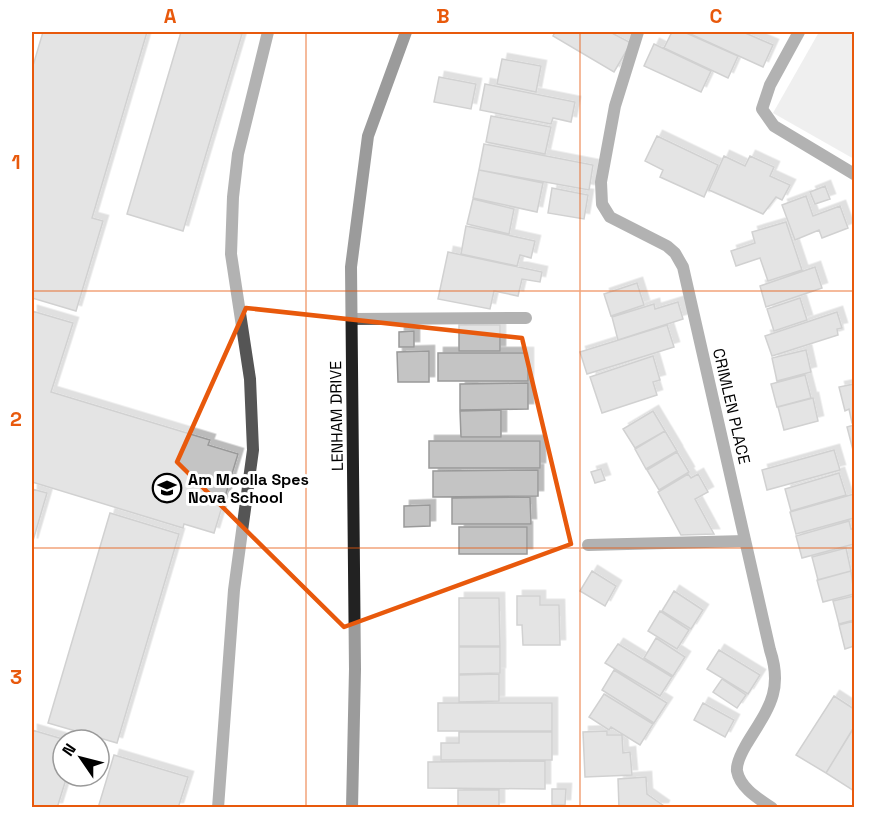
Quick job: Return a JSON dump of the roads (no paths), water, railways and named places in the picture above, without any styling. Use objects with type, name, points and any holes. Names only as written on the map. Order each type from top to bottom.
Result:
[{"type":"street","points":[[218,807],[234,590],[253,450],[250,379],[231,254],[233,197],[238,154],[268,32]]},
{"type":"street","name":"LENHAM DRIVE","points":[[352,807],[355,669],[351,267],[368,136],[406,32]]},
{"type":"street","name":"CRIMLEN PLACE","points":[[638,32],[615,106],[602,182],[602,204],[610,217],[667,246],[675,253],[683,267],[776,667],[771,704],[742,753],[737,771],[744,786],[772,807]]},
{"type":"street","points":[[799,32],[770,85],[762,109],[774,126],[855,174]]},
{"type":"street","points":[[352,319],[526,318]]},
{"type":"street","points":[[588,545],[745,541]]},
{"type":"place","name":"Am Moolla Spes Nova School","points":[[167,488]]}]
